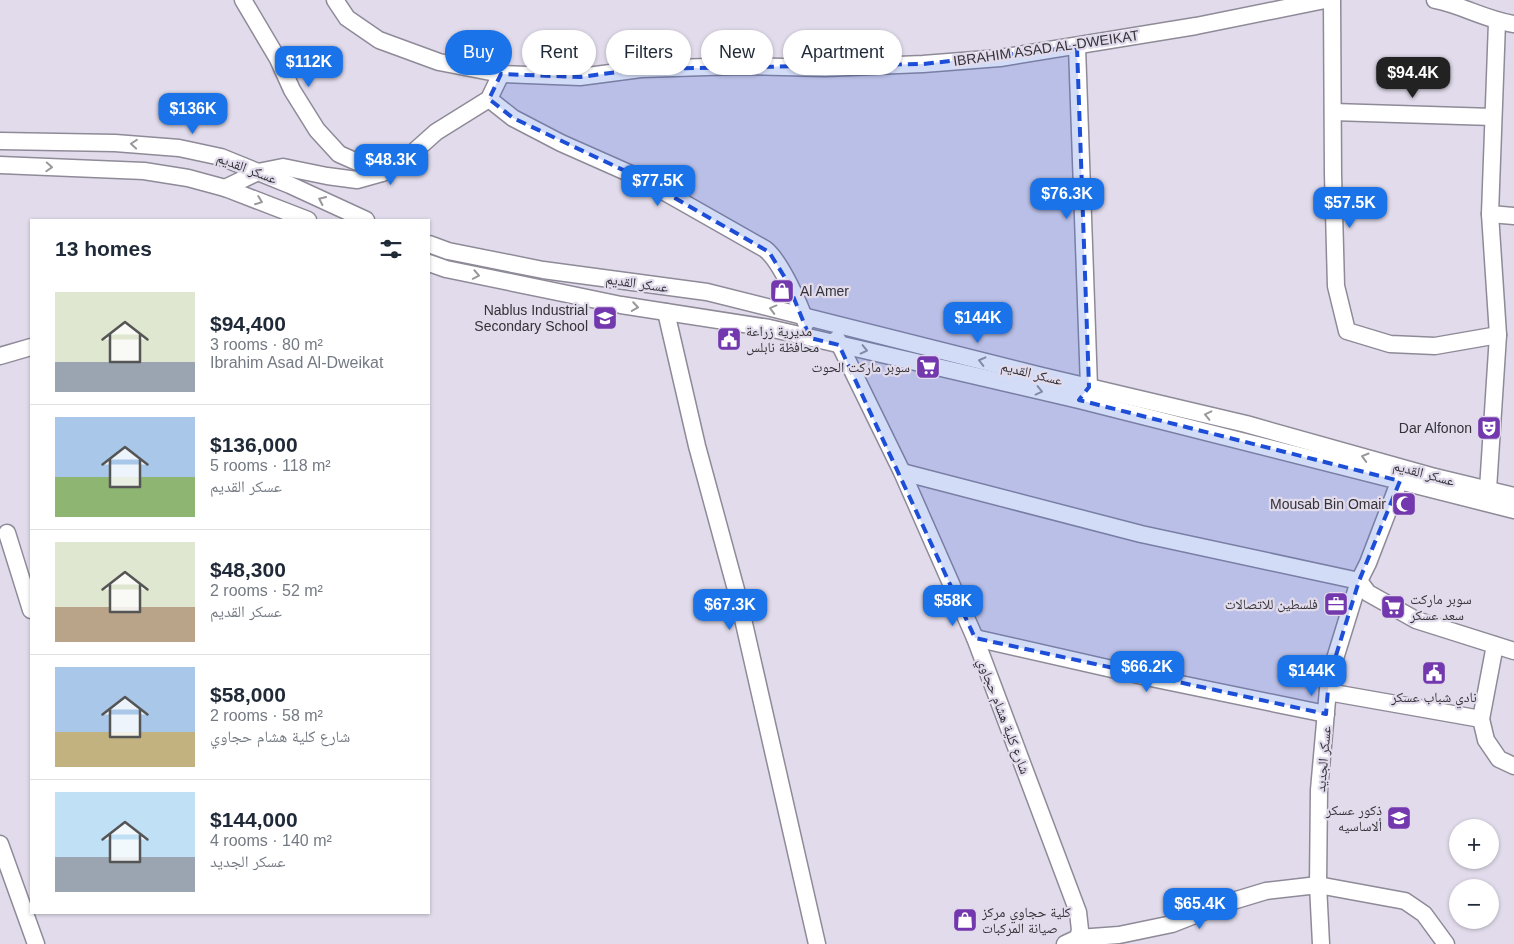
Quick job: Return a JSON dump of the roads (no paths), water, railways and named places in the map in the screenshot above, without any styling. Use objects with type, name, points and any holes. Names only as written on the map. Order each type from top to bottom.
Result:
[{"type":"street","points":[[243,0],[278,59],[292,90],[318,130],[339,154],[382,173]]},
{"type":"street","name":"IBRAHIM ASAD AL-DWEIKAT","points":[[335,0],[348,18],[379,40],[445,63]]},
{"type":"street","name":"IBRAHIM ASAD AL-DWEIKAT","points":[[512,74],[580,77],[640,69],[740,66],[825,68],[923,64],[1000,58],[1077,47],[1196,26],[1325,0]]},
{"type":"street","points":[[1332,0],[1336,286],[1347,331],[1390,344],[1435,346],[1498,335]]},
{"type":"street","points":[[1435,0],[1448,2],[1497,22],[1514,24]]},
{"type":"street","points":[[1488,489],[1498,335],[1490,214],[1497,22]]},
{"type":"street","points":[[1077,47],[1089,387],[1079,400]]},
{"type":"street","points":[[225,188],[258,172],[283,167],[357,180],[382,173],[407,158],[436,132],[489,99],[501,75]]},
{"type":"street","points":[[489,99],[513,118],[561,143],[640,178],[765,249],[776,261],[787,280],[804,317],[810,338]]},
{"type":"street","points":[[1333,112],[1493,117]]},
{"type":"street","name":"عسكر القديم","points":[[0,141],[115,143],[179,148],[222,157],[364,219]]},
{"type":"street","name":"عسكر القديم","points":[[0,165],[144,171],[188,178],[225,188],[305,219]]},
{"type":"street","points":[[1490,214],[1514,216]]},
{"type":"street","name":"عسكر القديم","points":[[430,244],[448,251],[543,270],[707,292],[1246,424],[1514,510]]},
{"type":"street","name":"عسكر القديم","points":[[430,264],[621,305],[769,328],[1402,474],[1488,489],[1514,496]]},
{"type":"street","points":[[666,312],[697,446],[738,597],[817,944]]},
{"type":"street","name":"شارع كلية هشام حجاوي","points":[[829,323],[902,472],[975,638],[1078,912],[1080,930],[1071,941]]},
{"type":"street","points":[[0,356],[30,347]]},
{"type":"street","points":[[902,472],[1141,534],[1359,581],[1368,592],[1416,620],[1514,650]]},
{"type":"street","name":"عسكر الجديد","points":[[1321,944],[1318,885],[1320,790],[1330,678],[1359,581],[1402,474]]},
{"type":"street","points":[[8,533],[30,607]]},
{"type":"street","points":[[975,638],[1156,679],[1326,714]]},
{"type":"street","points":[[1495,645],[1481,719],[1486,740],[1499,759],[1514,766]]},
{"type":"street","points":[[1328,692],[1481,719]]},
{"type":"street","points":[[0,844],[36,944]]},
{"type":"street","points":[[1071,941],[1119,935],[1172,924],[1223,904],[1266,891],[1318,885],[1405,901],[1424,914],[1446,944]]},
{"type":"place","name":"Al Amer","points":[[782,291]]},
{"type":"place","name":"Nablus Industrial Secondary School","points":[[605,318]]},
{"type":"place","name":"مديرية زراعة محافظة نابلس","points":[[729,339]]},
{"type":"place","name":"سوبر ماركت الحوت","points":[[928,367]]},
{"type":"place","name":"Dar Alfonon","points":[[1489,428]]},
{"type":"place","name":"Mousab Bin Omair","points":[[1404,504]]},
{"type":"place","name":"فلسطين للاتصالات","points":[[1336,604]]},
{"type":"place","name":"سوبر ماركت سعد عسكر","points":[[1393,607]]},
{"type":"place","name":"نادي شباب عسكر","points":[[1434,673]]},
{"type":"place","name":"ذكور عسكر ألاساسيه","points":[[1399,818]]},
{"type":"place","name":"كلية حجاوي مركز صيانة المركبات","points":[[965,920]]}]
